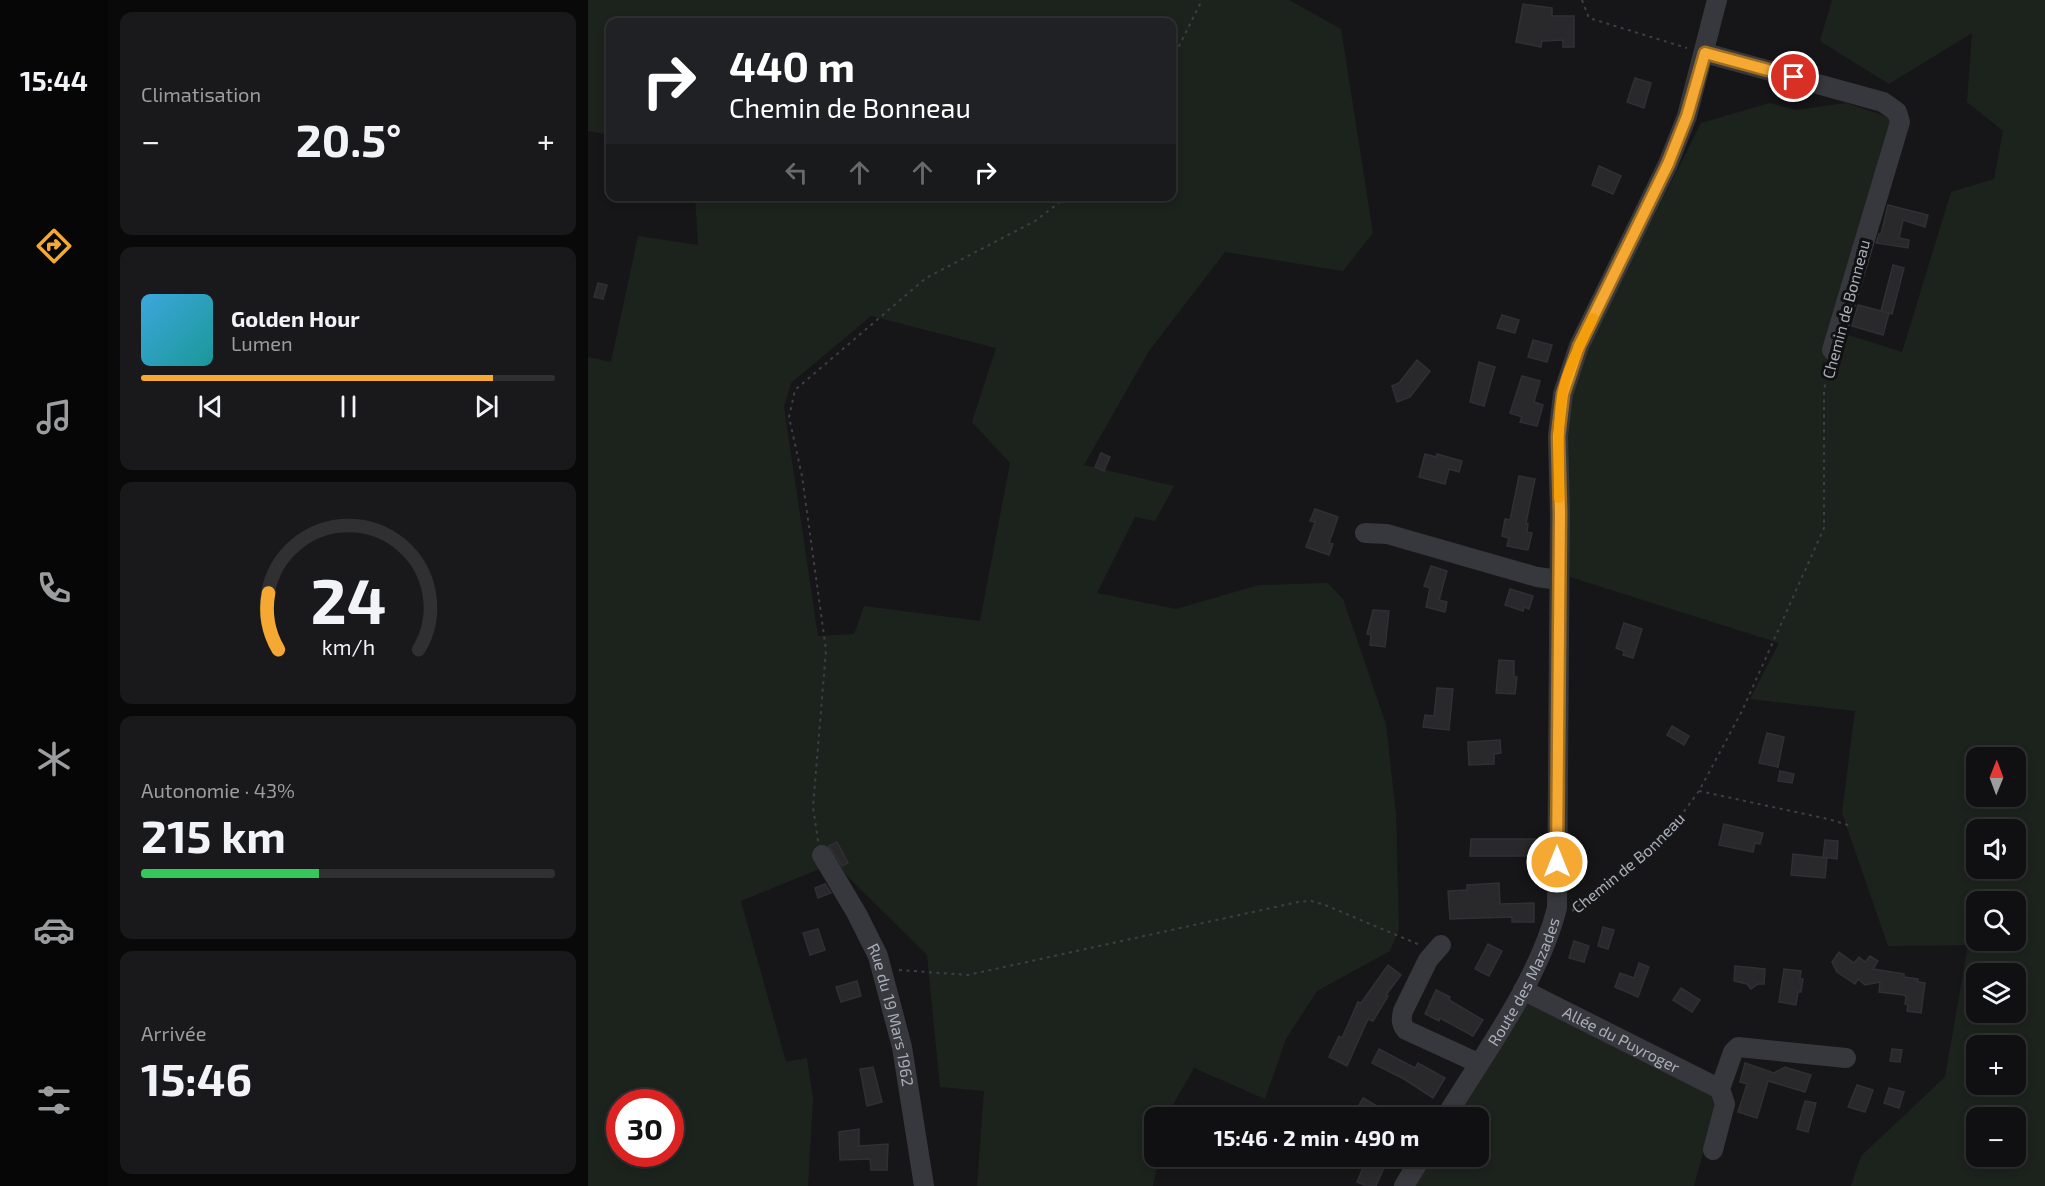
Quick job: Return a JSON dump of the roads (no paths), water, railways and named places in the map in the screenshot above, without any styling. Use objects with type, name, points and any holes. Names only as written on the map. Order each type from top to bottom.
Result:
[{"type":"street","name":"Route des Mazades","points":[[1452,1107],[1523,990],[1551,928],[1557,908],[1558,436],[1563,394],[1579,346],[1668,164],[1687,116],[1717,0]]},
{"type":"street","name":"Chemin de Bonneau","points":[[1705,53],[1883,102],[1897,112],[1900,122],[1832,350]]},
{"type":"street","points":[[1365,533],[1387,534],[1537,578],[1559,580]]},
{"type":"street","name":"Rue du 19 Mars 1962","points":[[822,855],[857,914],[878,956],[902,1047],[924,1186]]},
{"type":"street","points":[[1438,948],[1428,960],[1403,1011],[1401,1019],[1403,1026],[1407,1030],[1478,1063]]},
{"type":"street","name":"Allée du Puyroger","points":[[1523,990],[1720,1089]]},
{"type":"street","points":[[1713,1150],[1725,1104],[1720,1089],[1733,1052],[1738,1047],[1846,1058]]},
{"type":"street","points":[[1404,1186],[1415,1167]]}]
